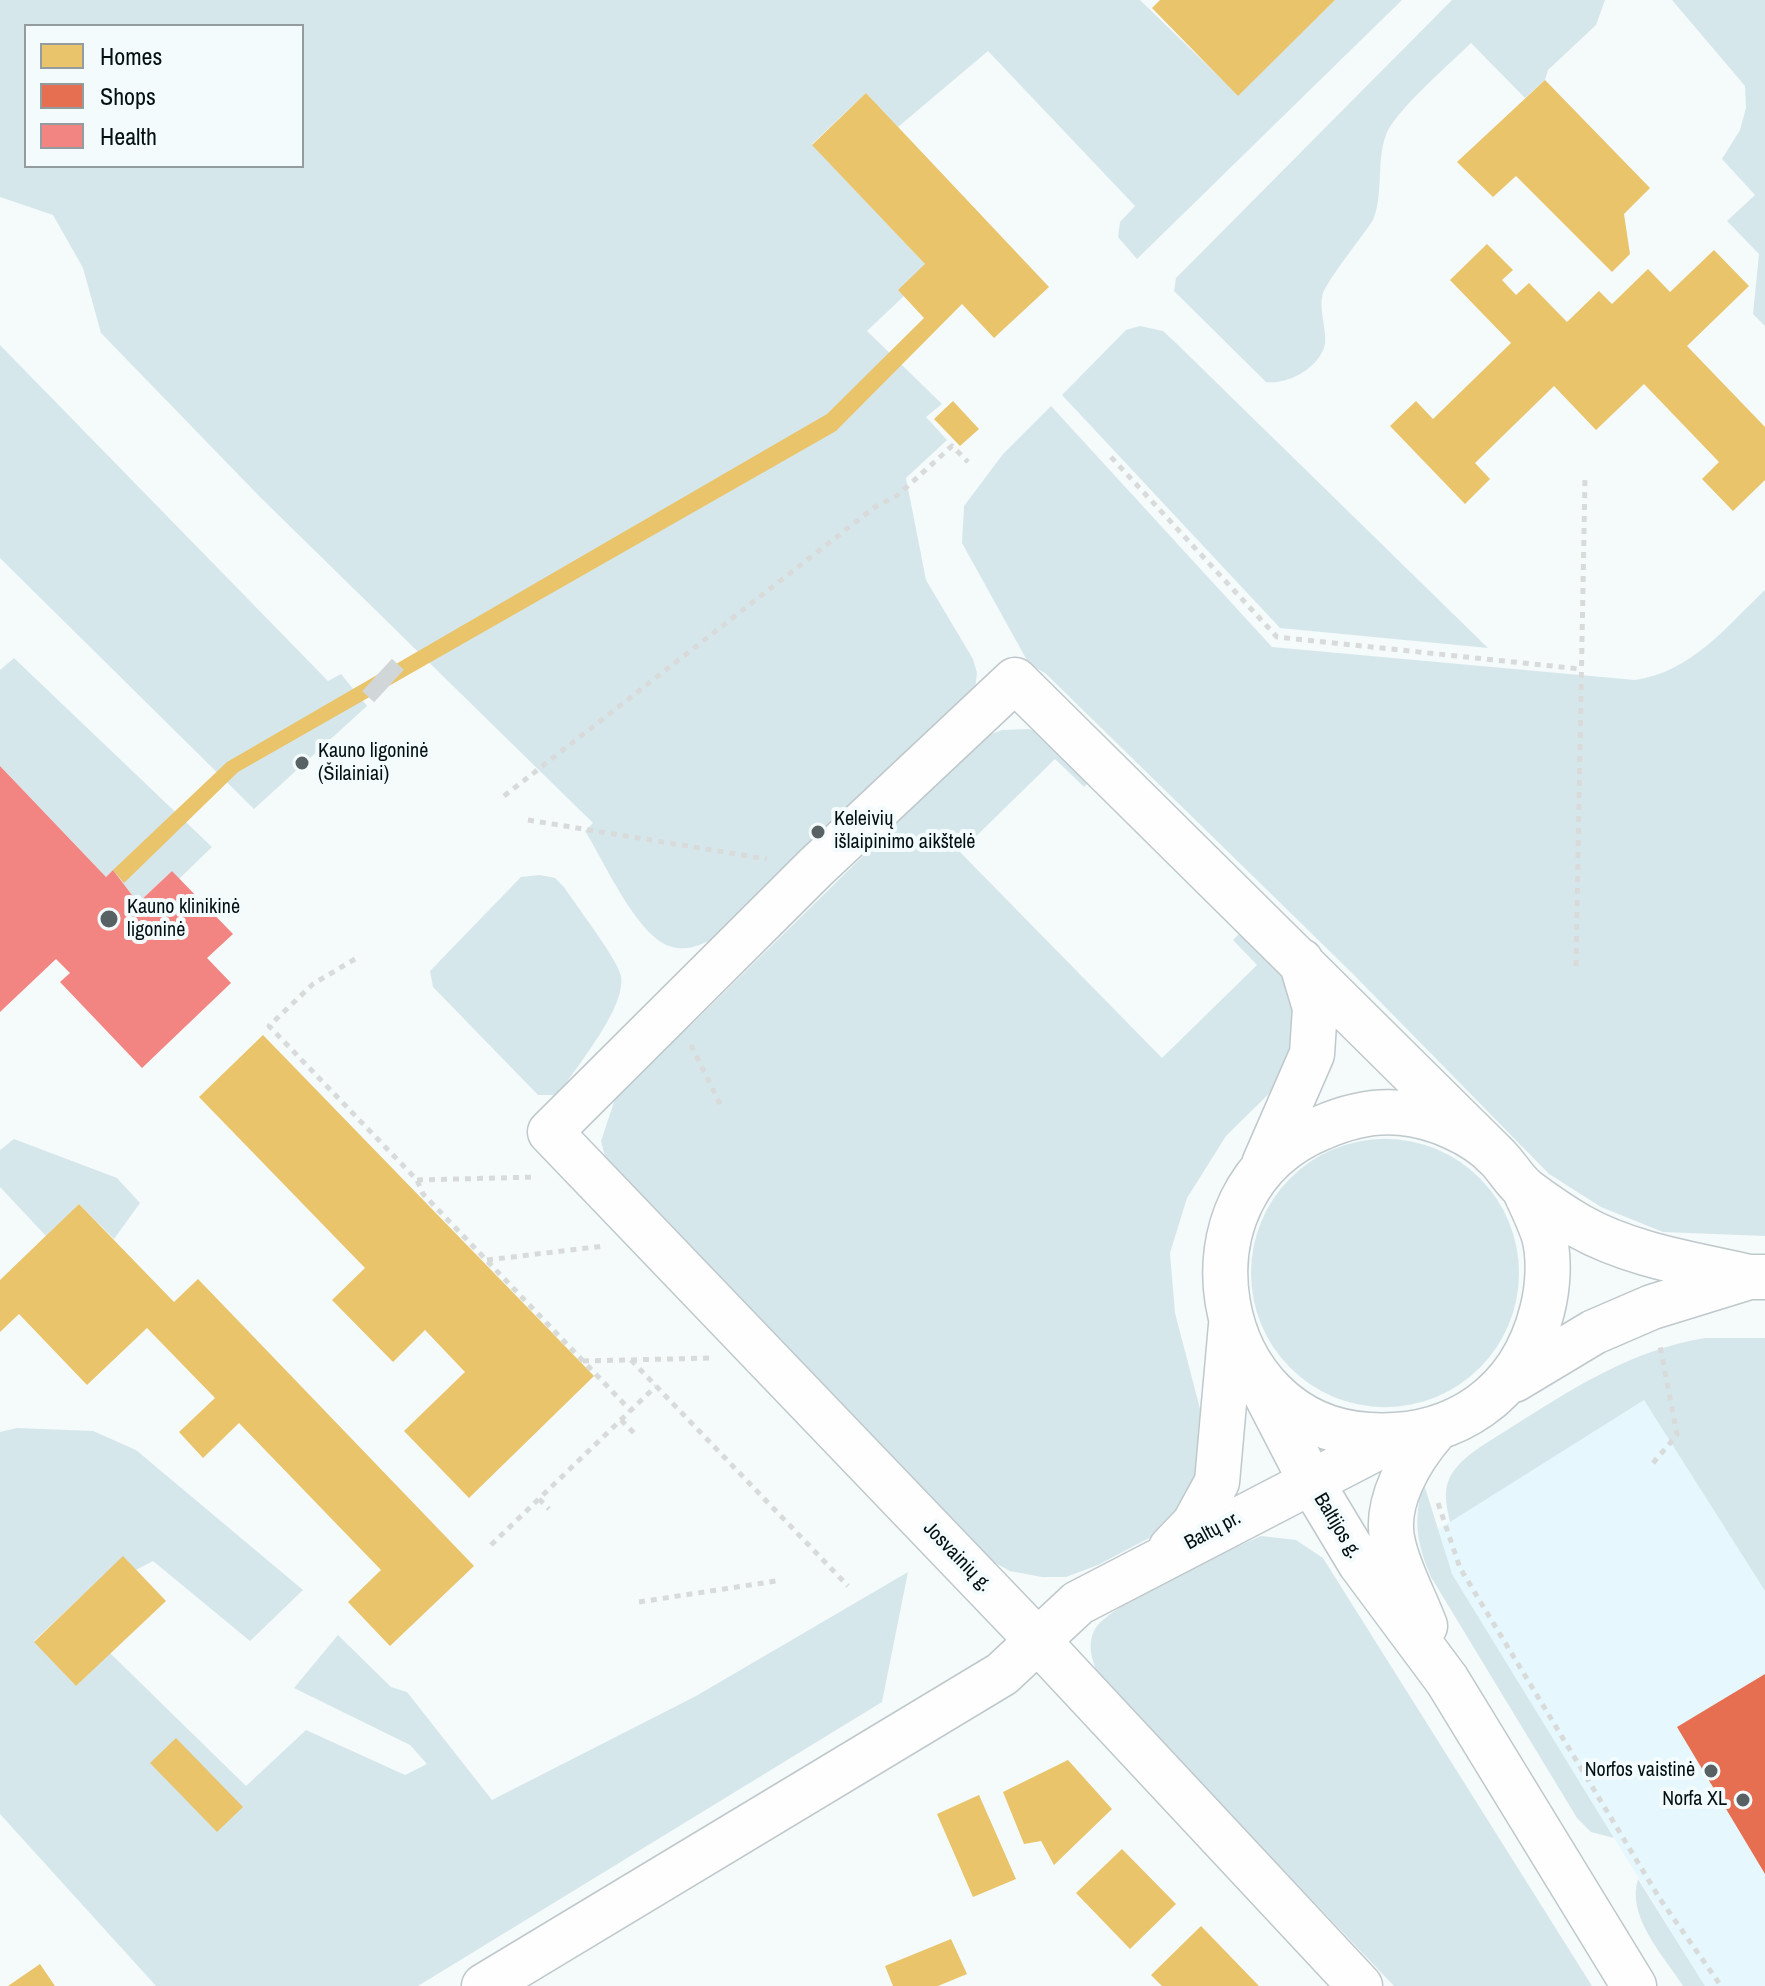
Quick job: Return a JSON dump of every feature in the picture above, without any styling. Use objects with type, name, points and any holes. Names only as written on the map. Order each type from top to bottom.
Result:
[{"type":"street","points":[[674,1008],[816,867],[1015,680],[1495,1155]]},
{"type":"street","points":[[1261,1170],[1312,1054],[1315,1008],[1301,961]]},
{"type":"street","name":"Josvainių g.","points":[[674,1008],[550,1132],[1038,1641],[1360,1986]]},
{"type":"street","name":"Baltų pr.","points":[[1417,1433],[1354,1434],[1312,1420],[1276,1394],[1239,1341],[1224,1290],[1224,1258],[1231,1227],[1243,1197],[1261,1170],[1301,1136],[1349,1116],[1401,1113],[1452,1126],[1495,1155],[1524,1189],[1580,1227],[1642,1252],[1757,1277]]},
{"type":"street","name":"Baltų pr.","points":[[484,1986],[1002,1674],[1078,1603],[1310,1480],[1474,1411],[1506,1384],[1535,1341],[1548,1290],[1544,1238],[1524,1189]]},
{"type":"street","points":[[1506,1384],[1594,1332],[1652,1307],[1757,1277]]},
{"type":"street","points":[[1159,1560],[1194,1524],[1217,1482],[1239,1341]]},
{"type":"street","name":"Baltijos g.","points":[[1239,1341],[1310,1480],[1360,1563],[1447,1680],[1634,1986]]},
{"type":"street","name":"Baltijos g.","points":[[1417,1433],[1415,1452],[1401,1477],[1392,1541],[1447,1680]]},
{"type":"path","points":[[504,796],[850,526],[898,495],[952,446],[968,462]]},
{"type":"path","points":[[1111,457],[1277,637],[1580,669]]},
{"type":"path","points":[[1576,966],[1585,478]]},
{"type":"path","points":[[528,820],[816,867]]},
{"type":"path","points":[[355,959],[313,984],[269,1026],[417,1180],[423,1194],[631,1411]]},
{"type":"path","points":[[674,1008],[723,1110]]},
{"type":"path","points":[[417,1180],[541,1177]]},
{"type":"path","points":[[486,1260],[607,1246]]},
{"type":"path","points":[[1653,1463],[1677,1435],[1659,1336]]},
{"type":"path","points":[[582,1361],[713,1358]]},
{"type":"path","points":[[631,1360],[848,1586]]},
{"type":"path","points":[[491,1545],[656,1386]]},
{"type":"path","points":[[621,1420],[634,1433]]},
{"type":"path","points":[[1437,1493],[1438,1509],[1460,1568],[1660,1899],[1721,1986]]},
{"type":"path","points":[[539,1499],[549,1509]]},
{"type":"path","points":[[639,1602],[776,1581]]},
{"type":"shaded area","points":[[0,0],[1140,0],[1238,95],[1335,0],[1402,0],[1137,259],[1118,237],[1120,222],[1135,206],[988,51],[898,127],[866,93],[812,144],[925,264],[904,296],[867,331],[942,404],[926,417],[947,440],[906,478],[926,580],[973,659],[977,673],[975,689],[722,933],[690,948],[669,946],[645,927],[622,895],[585,831],[593,823],[261,498],[101,333],[83,268],[53,215],[0,197]]},
{"type":"shaded area","points":[[1452,0],[1605,0],[1596,25],[1548,70],[1545,80],[1525,98],[1471,43],[1400,113],[1383,145],[1373,220],[1323,293],[1321,305],[1325,344],[1322,353],[1310,367],[1293,378],[1266,382],[1174,291],[1176,278]]},
{"type":"shaded area","points":[[1672,0],[1765,0],[1765,326],[1753,314],[1759,254],[1727,221],[1755,195],[1722,159],[1740,130],[1746,108],[1745,86]]},
{"type":"shaded area","points":[[1140,326],[1163,331],[1488,648],[1280,628],[1062,395],[1126,330]]},
{"type":"shaded area","points":[[0,345],[328,681],[341,674],[367,706],[254,809],[0,558]]},
{"type":"shaded area","points":[[1051,406],[1272,647],[1635,680],[1673,668],[1690,658],[1765,590],[1765,1236],[1663,1232],[1601,1207],[1549,1174],[1352,973],[1045,673],[1029,664],[962,543],[964,506],[1003,454]]},
{"type":"shaded area","points":[[14,658],[212,847],[179,879],[172,871],[138,903],[113,870],[106,877],[0,766],[0,670]]},
{"type":"shaded area","points":[[1029,729],[1045,735],[1089,782],[1084,787],[1055,759],[960,852],[1162,1058],[1257,965],[1233,940],[1240,933],[1275,957],[1305,1011],[1284,1079],[1226,1136],[1187,1198],[1170,1253],[1175,1313],[1204,1424],[1207,1462],[1166,1529],[1098,1565],[1066,1577],[1042,1577],[1010,1571],[988,1559],[607,1165],[601,1141],[614,1102],[630,1077],[692,1024],[984,737],[1002,730]]},
{"type":"shaded area","points":[[540,875],[555,878],[564,887],[605,946],[621,976],[621,989],[609,1019],[561,1091],[553,1095],[538,1095],[433,987],[430,971],[521,877]]},
{"type":"shaded area","points":[[14,1139],[117,1178],[140,1203],[114,1239],[79,1204],[46,1236],[0,1187],[0,1150]]},
{"type":"shaded area","points":[[1372,1139],[1398,1139],[1424,1144],[1448,1154],[1480,1178],[1497,1198],[1514,1234],[1519,1273],[1514,1312],[1497,1348],[1480,1368],[1460,1385],[1424,1402],[1398,1407],[1372,1407],[1346,1402],[1322,1392],[1300,1377],[1281,1358],[1266,1336],[1256,1312],[1251,1286],[1251,1260],[1256,1234],[1266,1210],[1281,1188],[1300,1169],[1322,1154],[1346,1144]]},
{"type":"shaded area","points":[[1705,1338],[1765,1338],[1765,1591],[1644,1400],[1450,1522],[1447,1484],[1460,1463],[1476,1450],[1556,1399],[1627,1361]]},
{"type":"shaded area","points":[[1644,1399],[1765,1591],[1765,1986],[1705,1986],[1452,1574],[1436,1530]]},
{"type":"shaded area","points":[[17,1428],[93,1431],[136,1450],[303,1590],[250,1641],[153,1561],[136,1570],[123,1557],[34,1641],[76,1686],[110,1653],[246,1786],[306,1730],[405,1775],[427,1764],[410,1745],[294,1688],[338,1635],[391,1687],[407,1692],[492,1800],[696,1696],[908,1572],[882,1702],[418,1986],[156,1986],[0,1814],[0,1432]]},
{"type":"shaded area","points":[[1423,1481],[1452,1574],[1614,1838],[1591,1832],[1577,1818],[1431,1577],[1418,1530]]},
{"type":"shaded area","points":[[1261,1536],[1296,1540],[1323,1558],[1592,1986],[1394,1986],[1098,1676],[1091,1641],[1095,1629],[1105,1619],[1145,1592]]},
{"type":"shaded area","points":[[1638,1879],[1705,1986],[1683,1986],[1657,1949],[1637,1908]]},
{"type":"building: Homes","points":[[1160,0],[1335,0],[1238,96],[1152,8]]},
{"type":"building: Homes","points":[[1545,80],[1650,188],[1624,214],[1630,254],[1612,272],[1516,176],[1493,197],[1457,162]]},
{"type":"building: Homes","points":[[866,93],[1049,287],[994,338],[962,304],[836,431],[238,772],[124,883],[113,870],[227,762],[827,414],[924,318],[898,290],[925,264],[812,145]]},
{"type":"building: Homes","points":[[1487,244],[1513,270],[1502,280],[1516,295],[1529,283],[1567,322],[1599,291],[1612,304],[1648,269],[1670,292],[1714,250],[1749,286],[1687,346],[1765,427],[1765,480],[1733,511],[1702,479],[1719,462],[1644,384],[1596,430],[1554,386],[1475,463],[1490,479],[1465,504],[1390,426],[1416,401],[1433,419],[1511,343],[1450,280]]},
{"type":"building: Homes","points":[[953,401],[979,429],[960,446],[934,419]]},
{"type":"building: Homes","points":[[263,1035],[594,1376],[469,1498],[404,1431],[465,1372],[425,1330],[393,1362],[332,1300],[365,1268],[199,1097]]},
{"type":"building: Homes","points":[[79,1204],[174,1302],[198,1279],[474,1566],[390,1646],[348,1602],[381,1570],[239,1423],[203,1458],[179,1432],[215,1398],[147,1328],[87,1385],[19,1314],[0,1332],[0,1280]]},
{"type":"building: Homes","points":[[123,1556],[166,1601],[76,1686],[34,1642]]},
{"type":"building: Homes","points":[[176,1738],[243,1807],[217,1832],[150,1763]]},
{"type":"building: Homes","points":[[1068,1760],[1112,1809],[1054,1865],[1041,1841],[1024,1844],[1003,1792]]},
{"type":"building: Homes","points":[[979,1795],[1016,1879],[973,1897],[937,1814]]},
{"type":"building: Homes","points":[[1122,1849],[1176,1904],[1130,1949],[1076,1893]]},
{"type":"building: Homes","points":[[1201,1926],[1259,1986],[1162,1986],[1151,1975]]},
{"type":"building: Homes","points":[[951,1939],[967,1974],[938,1986],[893,1986],[885,1966]]},
{"type":"building: Homes","points":[[40,1964],[55,1986],[8,1986]]},
{"type":"building: Shops","name":"Norfa XL","points":[[1765,1674],[1765,1874],[1677,1727]]},
{"type":"building: Health","name":"Kauno klinikinė ligoninė","points":[[0,766],[106,877],[113,870],[138,903],[172,871],[233,934],[207,958],[231,983],[142,1068],[60,982],[70,973],[56,959],[0,1012]]},
{"type":"tunnel","points":[[377,675],[389,686]]},
{"type":"place","name":"Kauno ligoninė (Šilainiai)","points":[[302,763]]},
{"type":"place","name":"Keleivių išlaipinimo aikštelė","points":[[818,832]]},
{"type":"place","name":"Kauno klinikinė ligoninė","points":[[109,919]]},
{"type":"place","name":"Norfos vaistinė","points":[[1711,1771]]},
{"type":"place","name":"Norfa XL","points":[[1743,1800]]}]
